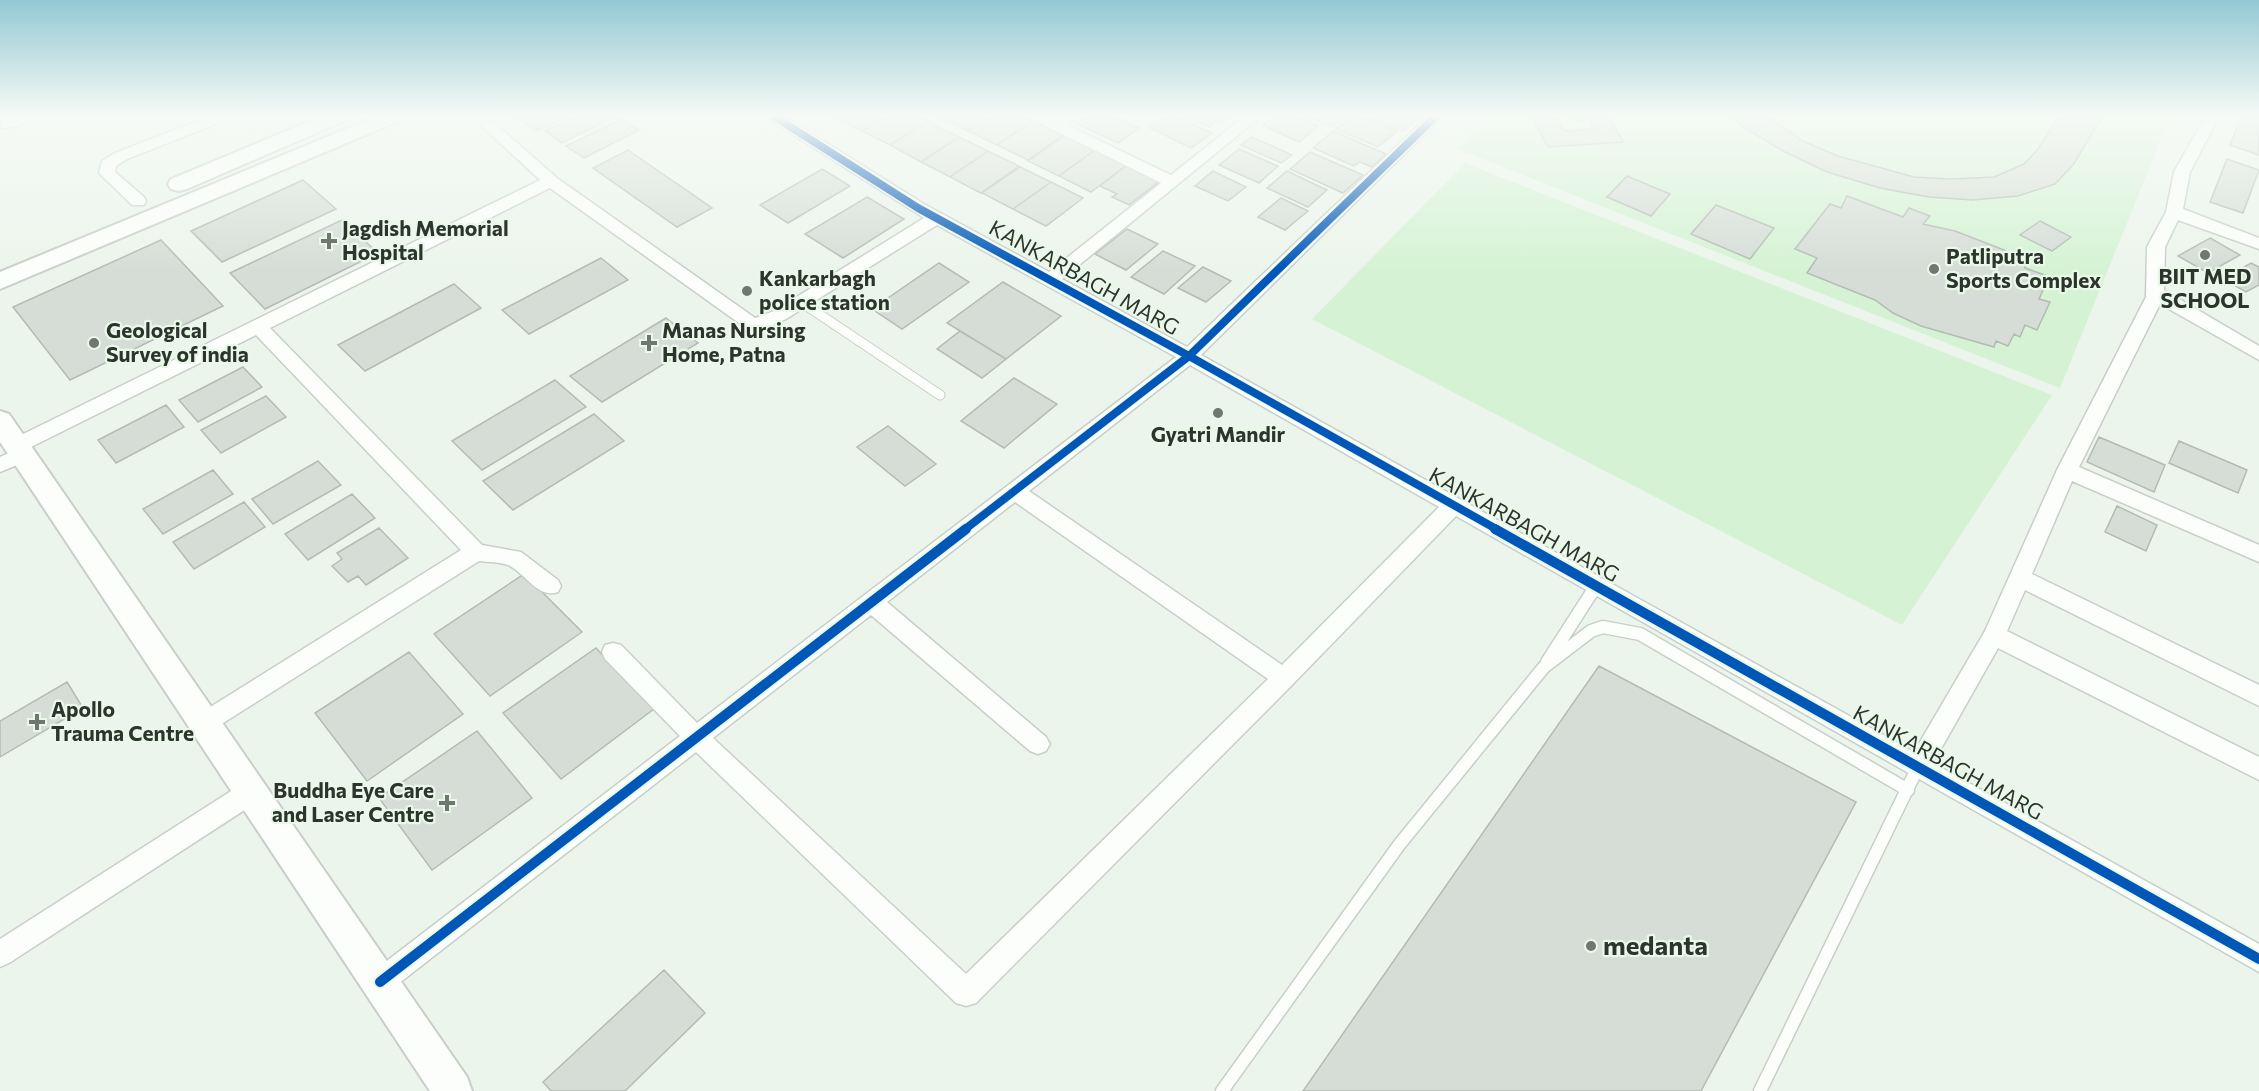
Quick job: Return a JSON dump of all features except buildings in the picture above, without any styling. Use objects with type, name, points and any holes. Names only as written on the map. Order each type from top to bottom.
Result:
[{"type":"street","points":[[108,168],[107,174],[138,201]]},
{"type":"street","points":[[0,259],[216,168]]},
{"type":"street","points":[[0,281],[270,168]]},
{"type":"street","points":[[536,168],[551,181],[752,324],[770,321],[936,218]]},
{"type":"street","name":"KANKARBAGH MARG","points":[[856,168],[936,218],[1189,356],[2259,959]]},
{"type":"street","points":[[1148,168],[1173,182]]},
{"type":"street","points":[[1050,280],[1190,168]]},
{"type":"street","points":[[380,982],[1189,356],[1383,168]]},
{"type":"street","points":[[1918,767],[1994,634],[2067,470],[2155,293],[2156,247],[2174,212],[2184,168]]},
{"type":"street","points":[[453,1091],[204,723],[10,446],[551,181]]},
{"type":"street","points":[[2174,212],[2259,244]]},
{"type":"street","points":[[2237,237],[2259,249]]},
{"type":"street","points":[[2155,293],[2259,354]]},
{"type":"street","points":[[258,326],[476,552],[514,558],[550,586]]},
{"type":"street","points":[[2067,470],[2259,554]]},
{"type":"street","points":[[1014,491],[1284,678]]},
{"type":"street","points":[[613,652],[696,737],[966,993],[1284,678],[1454,505]]},
{"type":"street","points":[[204,723],[476,552]]},
{"type":"street","points":[[2019,577],[2259,696]]},
{"type":"street","points":[[871,602],[1038,744]]},
{"type":"street","points":[[1994,634],[2259,768]]},
{"type":"street","points":[[0,954],[251,792]]},
{"type":"lane","points":[[801,302],[940,395]]},
{"type":"lane","points":[[1222,1091],[1399,845],[1544,667],[1596,586]]},
{"type":"lane","points":[[1544,667],[1591,631],[1603,627],[1640,634],[1908,790]]},
{"type":"lane","points":[[1760,1091],[1918,767]]},
{"type":"green space","points":[[1460,168],[1477,168],[2052,395],[1902,625],[1312,319]]},
{"type":"green space","name":"Patliputra Sports Complex","points":[[1505,168],[2149,168],[2060,388]]},
{"type":"cycle path","points":[[855,168],[918,208],[1189,356],[2259,959]]},
{"type":"cycle path","points":[[380,982],[1189,356],[1383,168]]},
{"type":"place","name":"Jagdish Memorial Hospital","points":[[329,241]]},
{"type":"place","name":"BIIT MED SCHOOL","points":[[2205,255]]},
{"type":"place","name":"Patliputra Sports Complex","points":[[1934,269]]},
{"type":"place","name":"Kankarbagh police station","points":[[747,291]]},
{"type":"place","name":"Geological Survey of india","points":[[94,343]]},
{"type":"place","name":"Manas Nursing Home, Patna","points":[[649,343]]},
{"type":"place","name":"Gyatri Mandir","points":[[1218,413]]},
{"type":"place","name":"Apollo Trauma Centre","points":[[37,722]]},
{"type":"place","name":"Buddha Eye Care and Laser Centre","points":[[447,803]]},
{"type":"place","name":"medanta","points":[[1591,946]]}]
